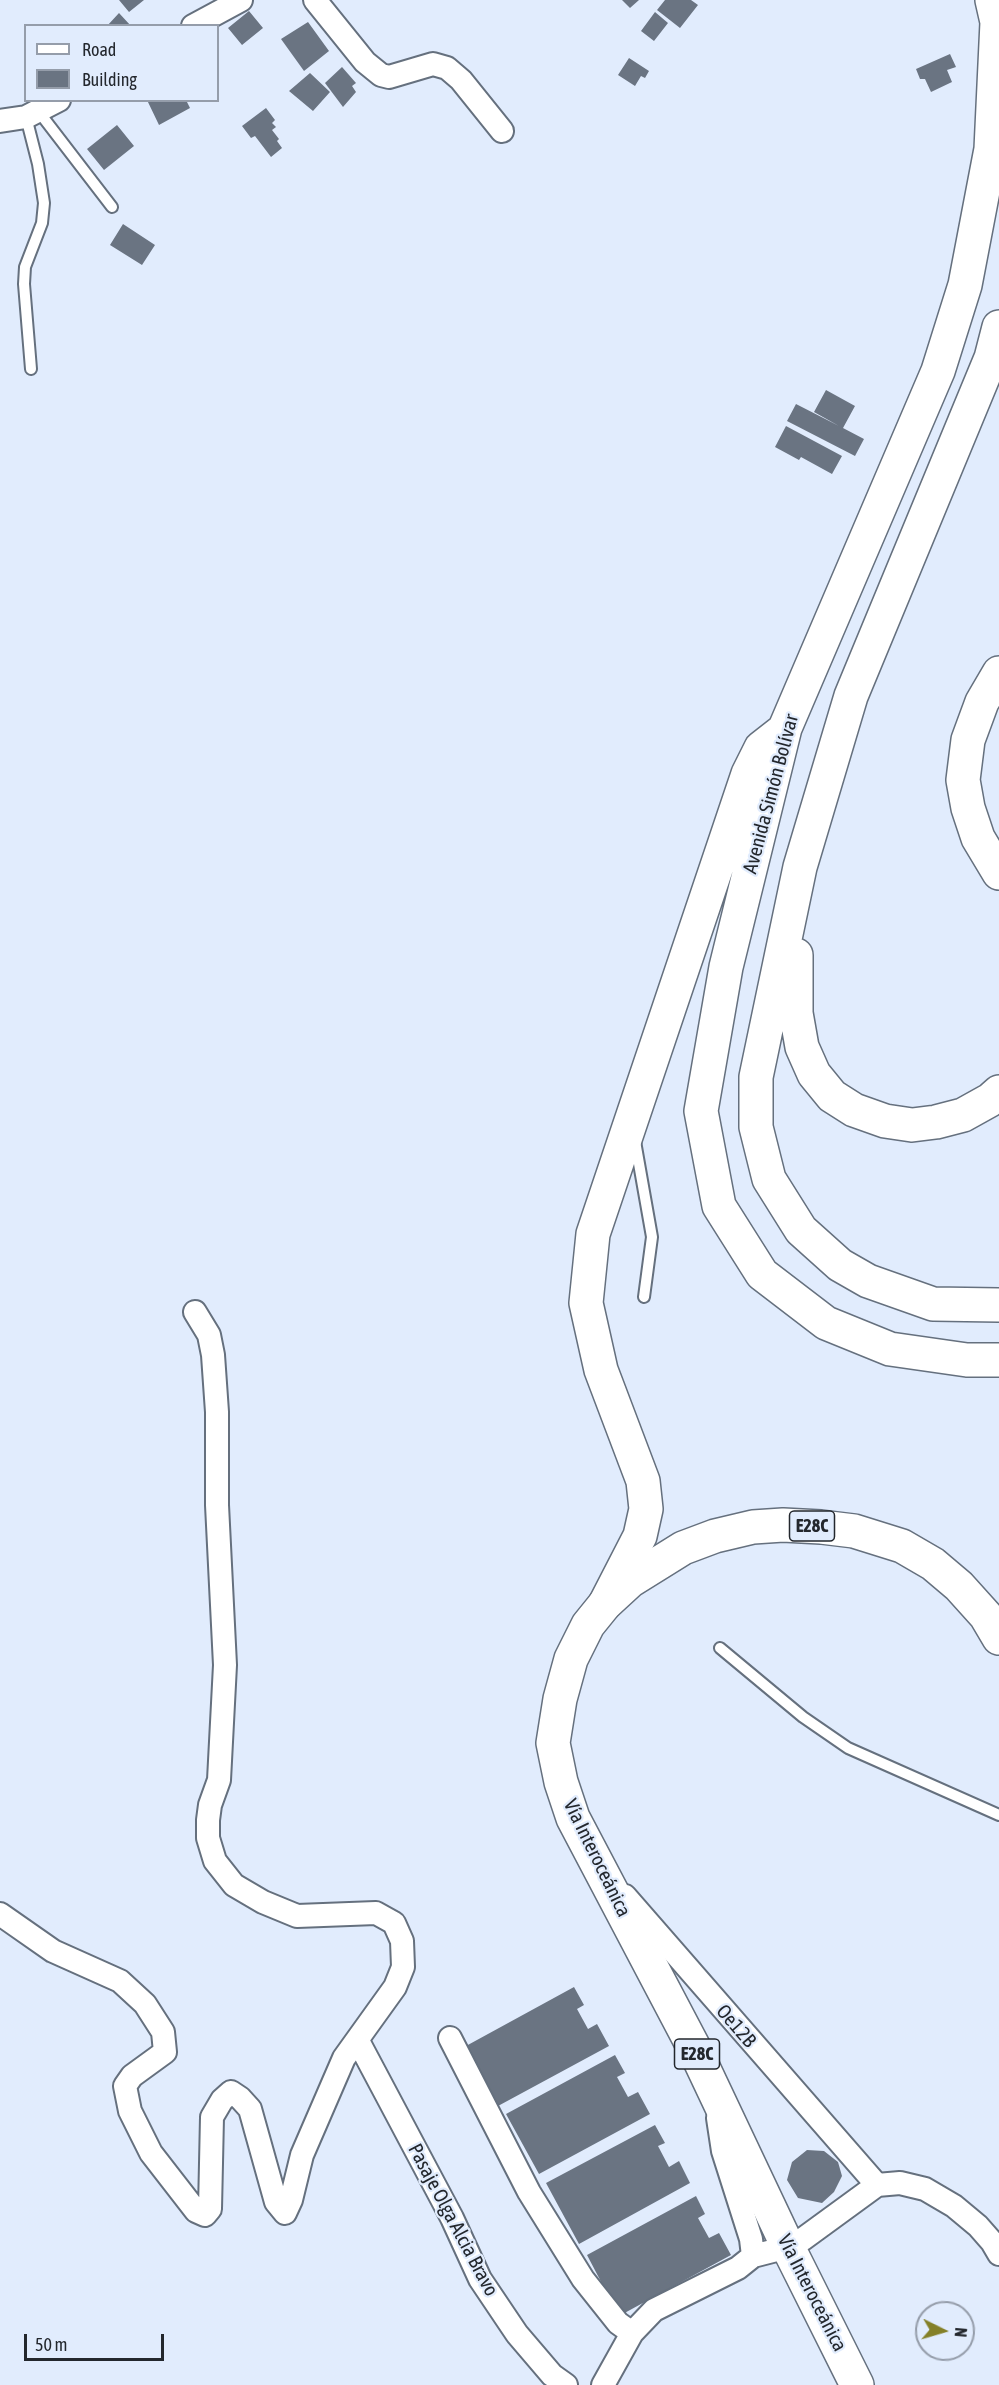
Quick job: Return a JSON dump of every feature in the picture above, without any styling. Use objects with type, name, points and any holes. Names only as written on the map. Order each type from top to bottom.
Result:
[{"type":"main road","name":"Avenida Simón Bolívar","points":[[992,0],[997,22],[991,149],[965,285],[938,371],[785,728],[726,967],[701,1111],[719,1206],[762,1274],[826,1323],[890,1349],[967,1360],[999,1360]]},
{"type":"main road","points":[[999,327],[991,358],[851,696],[800,867],[756,1077],[756,1127],[769,1179],[801,1230],[840,1265],[868,1281],[933,1304],[999,1305]]},
{"type":"main road","points":[[999,673],[982,702],[968,740],[963,780],[968,808],[978,838],[999,873]]},
{"type":"main road","points":[[605,1604],[640,1536],[646,1509],[643,1481],[601,1370],[586,1303],[593,1234],[748,774],[761,748],[785,728]]},
{"type":"main road","points":[[800,867],[794,976],[796,1013],[802,1047],[814,1074],[832,1096],[854,1110],[885,1121],[912,1125],[963,1115],[990,1100],[999,1092]]},
{"type":"main road","name":"Vía Interoceánica","points":[[857,2385],[788,2247],[714,2088],[573,1818],[561,1782],[554,1743],[560,1699],[571,1659],[588,1625],[605,1604],[630,1581],[683,1548],[715,1536],[753,1527],[783,1525],[854,1531],[902,1546],[933,1564],[959,1586],[986,1616],[999,1638]]},
{"type":"street","points":[[315,0],[365,62],[381,75],[389,77],[433,64],[447,68],[461,80],[502,131]]},
{"type":"street","points":[[197,24],[237,1]]},
{"type":"street","points":[[0,121],[32,115],[55,102]]},
{"type":"street","points":[[0,1914],[53,1952],[120,1981],[145,2004],[163,2032],[165,2052],[132,2076],[124,2086],[130,2111],[151,2153],[196,2211],[205,2215],[210,2209],[212,2117],[222,2100],[231,2092],[250,2109],[276,2202],[285,2213],[291,2200],[303,2155],[344,2058],[395,1987],[403,1967],[402,1941],[394,1923],[376,1913],[297,1916],[263,1902],[234,1885],[215,1861],[208,1838],[210,1805],[219,1780],[225,1665],[217,1505],[217,1412],[213,1355],[209,1335],[195,1312]]},
{"type":"street","name":"Oe12B","points":[[598,1865],[877,2185]]},
{"type":"street","points":[[450,2038],[529,2192],[583,2279],[618,2323],[632,2333]]},
{"type":"street","name":"Pasaje Olga Alcia Bravo","points":[[358,2041],[452,2218],[480,2279],[518,2334],[552,2374],[566,2385]]},
{"type":"street","points":[[714,2088],[723,2151],[751,2239],[753,2256]]},
{"type":"street","points":[[603,2385],[632,2333],[654,2310],[738,2268],[753,2256],[788,2247],[803,2239],[877,2185],[900,2183],[925,2189],[954,2205],[978,2226],[999,2254]]},
{"type":"lane","points":[[32,115],[112,207]]},
{"type":"lane","points":[[31,369],[25,267],[42,223],[44,203],[32,115]]},
{"type":"lane","points":[[632,1123],[652,1237],[644,1297]]},
{"type":"lane","points":[[720,1648],[803,1717],[848,1748],[999,1815]]},
{"type":"building","points":[[119,0],[144,0],[129,12]]},
{"type":"building","points":[[622,0],[639,0],[630,8]]},
{"type":"building","points":[[665,0],[691,0],[698,5],[680,28],[657,10]]},
{"type":"building","points":[[249,11],[263,28],[242,45],[228,28]]},
{"type":"building","points":[[655,12],[668,23],[654,41],[641,31]]},
{"type":"building","points":[[119,13],[129,24],[109,24]]},
{"type":"building","points":[[308,22],[329,51],[304,71],[281,39]]},
{"type":"building","points":[[950,54],[956,67],[947,70],[952,82],[931,92],[925,79],[920,79],[916,69]]},
{"type":"building","points":[[629,58],[649,71],[645,78],[641,76],[635,86],[618,75]]},
{"type":"building","points":[[342,67],[356,83],[352,86],[356,92],[343,107],[325,83]]},
{"type":"building","points":[[310,73],[330,92],[313,111],[289,91]]},
{"type":"building","points":[[148,102],[187,102],[190,108],[159,125]]},
{"type":"building","points":[[266,108],[275,120],[272,123],[276,127],[272,130],[282,148],[271,157],[255,136],[251,138],[242,126]]},
{"type":"building","points":[[117,125],[134,146],[104,170],[87,149]]},
{"type":"building","points":[[123,224],[155,245],[142,265],[110,245]]},
{"type":"building","points":[[826,390],[855,406],[843,428],[864,439],[855,456],[787,421],[796,404],[839,426],[814,412]]},
{"type":"building","points":[[786,426],[842,456],[832,474],[801,457],[799,460],[775,447]]},
{"type":"building","points":[[574,1987],[584,2005],[577,2009],[588,2029],[597,2024],[609,2046],[498,2106],[466,2046]]},
{"type":"building","points":[[615,2055],[625,2073],[617,2077],[628,2097],[638,2092],[650,2114],[539,2174],[506,2114]]},
{"type":"building","points":[[655,2125],[665,2143],[658,2146],[669,2167],[679,2161],[690,2183],[579,2244],[546,2183]]},
{"type":"building","points":[[807,2150],[824,2151],[838,2162],[842,2176],[834,2192],[822,2203],[798,2198],[787,2180],[792,2162]]},
{"type":"building","points":[[696,2196],[705,2214],[698,2218],[709,2238],[719,2233],[731,2255],[619,2316],[587,2255]]}]
